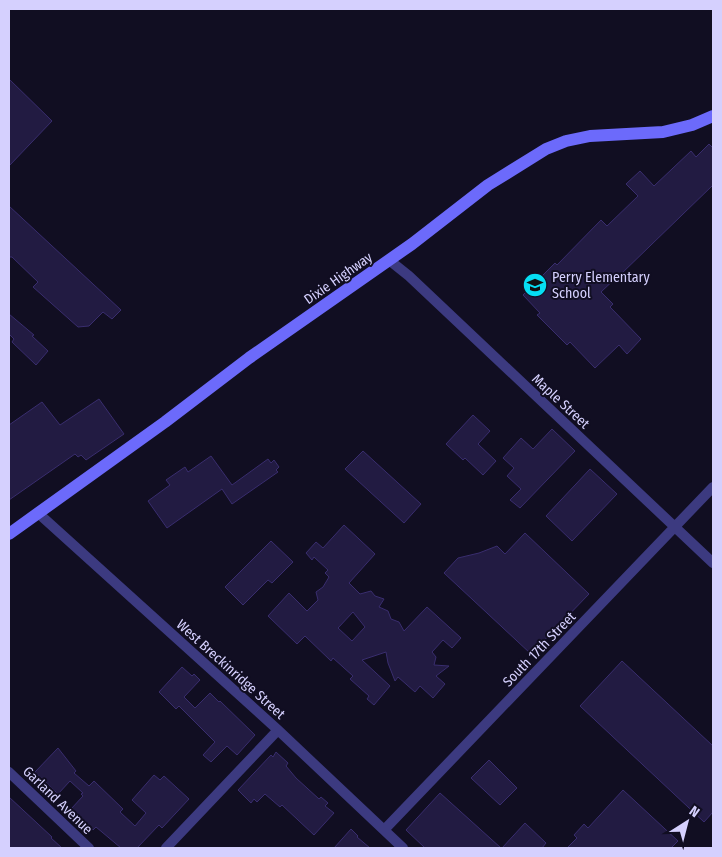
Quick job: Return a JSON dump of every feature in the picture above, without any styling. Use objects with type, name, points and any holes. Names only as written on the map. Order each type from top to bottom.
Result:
[{"type":"street","name":"Dixie Highway","points":[[9,534],[165,422],[249,358],[389,260],[488,185],[546,149],[566,141],[590,136],[663,132],[692,125],[713,116]]},
{"type":"street","name":"Maple Street","points":[[389,260],[416,283],[713,563]]},
{"type":"street","name":"South 17th Street","points":[[384,830],[713,487]]},
{"type":"street","name":"West Breckinridge Street","points":[[38,513],[278,730],[404,848]]},
{"type":"street","points":[[166,848],[278,730]]},
{"type":"street","name":"Garland Avenue","points":[[9,772],[89,848]]},
{"type":"building","points":[[9,79],[52,121],[9,166]]},
{"type":"building","name":"Perry Elementary School","points":[[709,144],[713,148],[713,185],[601,292],[613,304],[610,307],[641,339],[627,354],[619,345],[595,368],[570,342],[567,345],[537,315],[540,313],[523,295],[555,263],[557,265],[601,220],[607,226],[638,196],[626,184],[640,171],[654,186],[691,151],[696,157]]},
{"type":"building","points":[[9,206],[121,310],[112,319],[103,312],[89,326],[78,327],[33,287],[38,282],[12,257],[9,257]]},
{"type":"building","points":[[9,314],[34,335],[32,336],[48,351],[36,365],[12,342],[14,339],[9,334]]},
{"type":"building","points":[[99,399],[124,434],[86,460],[81,455],[78,457],[75,454],[9,500],[9,425],[42,402],[60,425]]},
{"type":"building","points":[[473,415],[490,431],[478,444],[496,461],[483,475],[446,444]]},
{"type":"building","points":[[552,429],[575,451],[520,508],[510,500],[521,489],[507,476],[514,468],[503,458],[521,438],[533,449]]},
{"type":"building","points":[[363,451],[421,504],[404,523],[345,469]]},
{"type":"building","points":[[211,456],[232,485],[268,459],[271,463],[274,460],[279,467],[276,470],[278,472],[232,504],[222,489],[167,528],[148,501],[170,485],[166,480],[185,467],[188,472]]},
{"type":"building","points":[[590,469],[617,494],[572,541],[546,516]]},
{"type":"building","points":[[344,525],[375,554],[349,583],[360,594],[371,591],[375,596],[384,599],[379,607],[388,611],[391,619],[399,622],[404,631],[427,607],[461,638],[452,648],[443,640],[432,652],[436,657],[434,665],[449,666],[436,676],[445,684],[433,698],[420,686],[415,692],[398,677],[395,681],[386,652],[362,660],[390,686],[374,705],[367,699],[369,696],[350,679],[353,676],[333,658],[331,661],[305,636],[297,644],[268,616],[289,593],[307,611],[318,600],[316,592],[323,587],[329,577],[325,573],[328,570],[314,557],[312,560],[306,553],[316,542],[323,548]],"holes":[[[353,612],[365,627],[352,641],[338,628]]]},
{"type":"building","points":[[525,533],[589,594],[531,654],[444,573],[458,558],[497,546],[505,554]]},
{"type":"building","points":[[271,541],[293,562],[272,583],[268,580],[243,605],[225,587]]},
{"type":"building","points":[[622,661],[713,746],[713,812],[704,822],[580,706]]},
{"type":"building","points":[[182,667],[200,680],[184,697],[195,708],[210,693],[255,735],[237,755],[227,746],[211,762],[203,755],[215,742],[179,706],[176,709],[159,692]]},
{"type":"building","points":[[58,748],[76,771],[74,773],[89,786],[94,781],[123,809],[120,812],[135,826],[146,813],[132,800],[154,775],[160,780],[164,776],[189,799],[162,828],[159,825],[137,848],[121,848],[96,827],[93,830],[71,809],[83,796],[81,794],[83,793],[70,781],[58,794],[35,772]]},
{"type":"building","points":[[276,752],[288,763],[286,766],[296,778],[319,799],[321,797],[328,803],[325,806],[334,813],[314,835],[282,805],[280,807],[265,794],[257,802],[254,799],[251,803],[238,790]]},
{"type":"building","points":[[489,760],[517,788],[500,805],[471,778]]},
{"type":"building","points":[[623,790],[678,841],[671,848],[567,848],[577,838],[574,835],[584,824],[588,828]]},
{"type":"building","points":[[440,793],[501,848],[425,848],[406,830]]},
{"type":"building","points":[[9,797],[52,837],[62,848],[9,848]]},
{"type":"building","points":[[525,823],[546,843],[542,848],[502,848]]},
{"type":"building","points":[[351,829],[357,837],[370,848],[334,848]]},
{"type":"place","name":"Perry Elementary School","points":[[535,285]]}]
